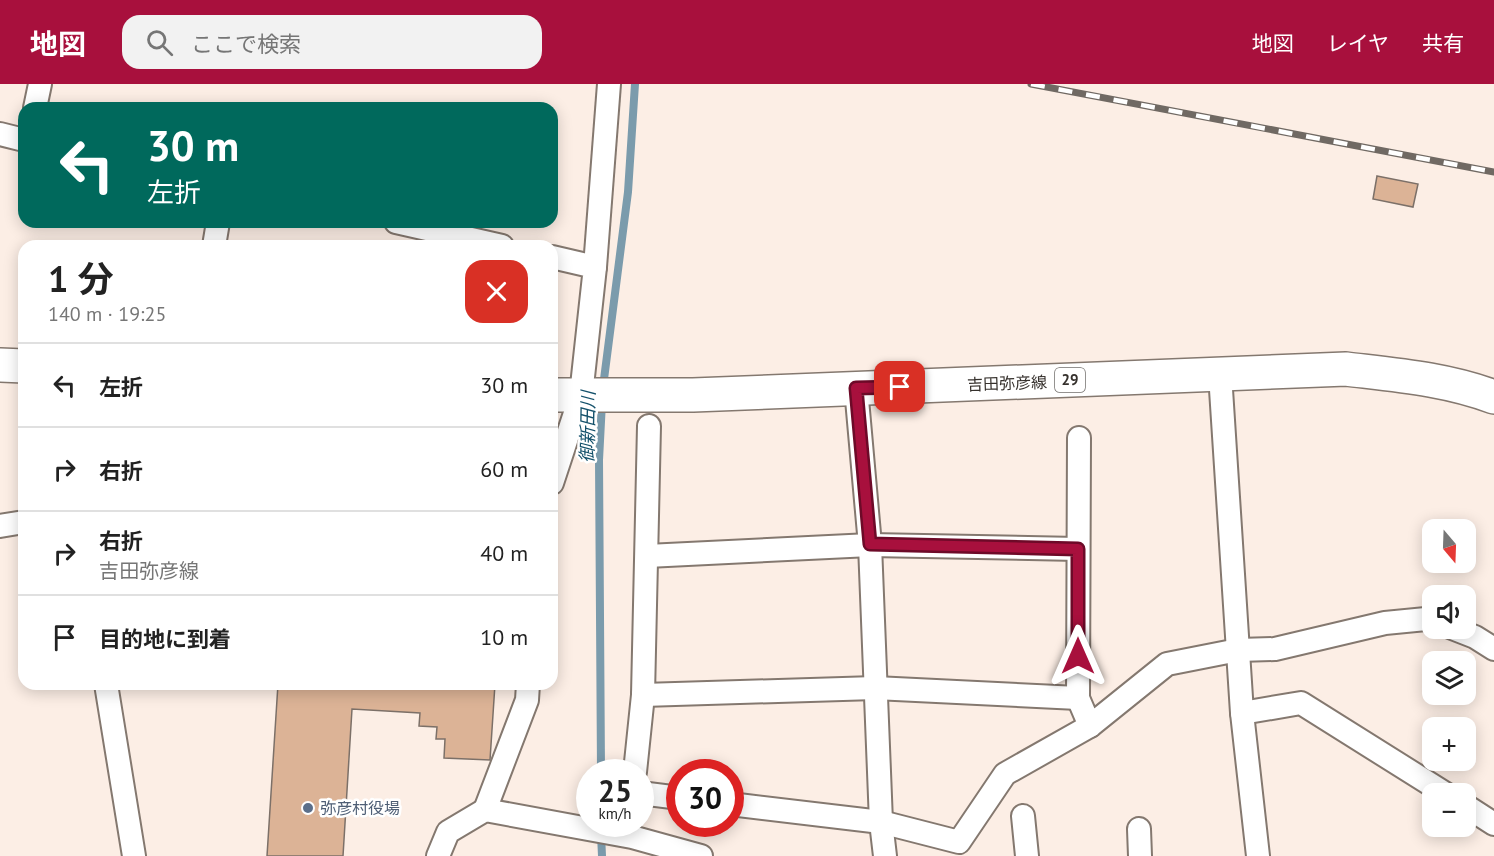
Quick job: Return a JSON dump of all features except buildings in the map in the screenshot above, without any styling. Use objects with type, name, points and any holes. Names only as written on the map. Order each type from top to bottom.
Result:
[{"type":"main road","points":[[0,365],[18,366]]},
{"type":"main road","name":"吉田弥彦線","points":[[576,395],[693,395],[1346,369],[1417,377],[1476,390],[1494,397]]},
{"type":"street","points":[[36,102],[40,84]]},
{"type":"street","points":[[558,461],[576,395],[596,267],[609,84]]},
{"type":"street","points":[[0,134],[18,138]]},
{"type":"street","points":[[422,228],[476,240]]},
{"type":"street","points":[[558,258],[596,267]]},
{"type":"street","points":[[1220,374],[1242,713],[1258,856]]},
{"type":"street","points":[[856,388],[870,544],[881,822],[885,856]]},
{"type":"street","points":[[636,759],[643,695],[649,426]]},
{"type":"street","points":[[1079,438],[1078,698],[1090,726]]},
{"type":"street","points":[[0,526],[18,523]]},
{"type":"street","points":[[647,556],[870,544],[1078,549]]},
{"type":"street","points":[[744,806],[881,822],[959,842],[1005,774],[1090,726],[1167,664],[1238,650],[1275,649],[1385,624],[1422,619]]},
{"type":"street","points":[[1476,639],[1494,650]]},
{"type":"street","points":[[643,695],[875,688],[1078,698]]},
{"type":"street","points":[[107,690],[134,856]]},
{"type":"street","points":[[438,856],[448,832],[485,810],[527,700],[528,690]]},
{"type":"street","points":[[1242,713],[1301,703],[1428,783]]},
{"type":"street","points":[[485,810],[617,835],[701,856]]},
{"type":"street","points":[[1476,812],[1494,824]]},
{"type":"street","points":[[1023,816],[1027,856]]},
{"type":"street","points":[[1139,829],[1140,856]]},
{"type":"waterway","name":"御新田川","points":[[603,387],[628,192],[635,84]]},
{"type":"waterway","name":"御新田川","points":[[601,759],[599,460],[602,402]]},
{"type":"waterway","name":"御新田川","points":[[601,837],[602,856]]},
{"type":"railway","points":[[1031,84],[1494,172]]},
{"type":"place","name":"弥彦村役場","points":[[308,808]]},
{"type":"route","points":[[900,387],[856,388],[870,544],[1078,549],[1078,656]]}]
